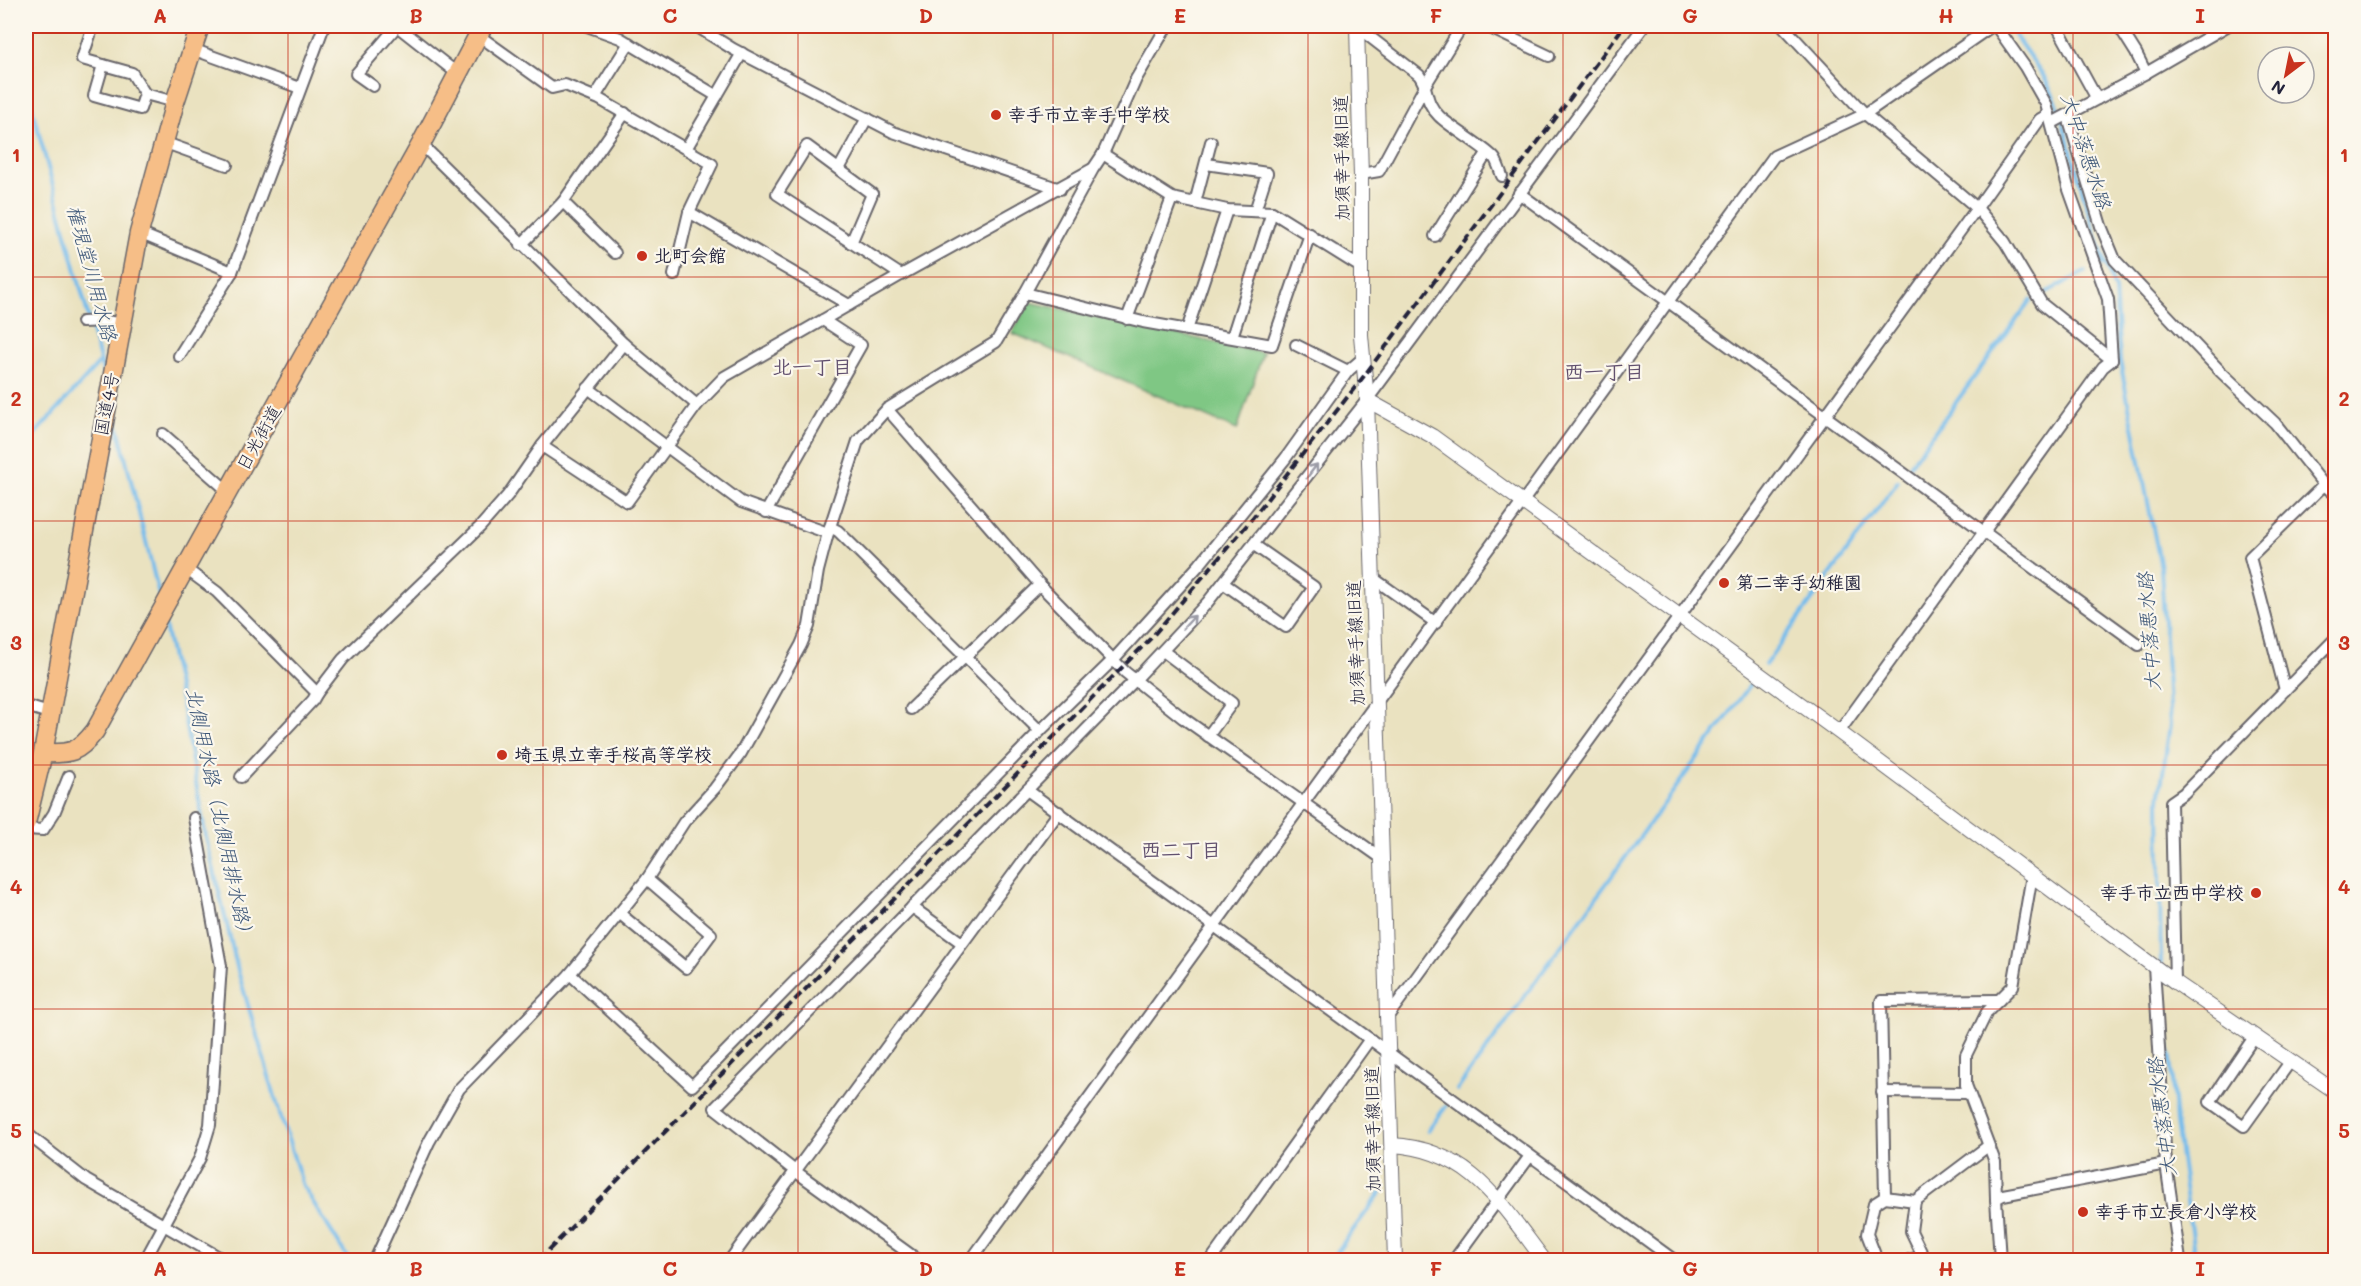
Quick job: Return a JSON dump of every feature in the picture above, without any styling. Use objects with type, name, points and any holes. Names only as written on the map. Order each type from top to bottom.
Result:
[{"type":"main road","name":"国道4号","points":[[43,753],[139,233],[163,142],[200,26]]},
{"type":"main road","name":"日光街道","points":[[43,753],[73,751],[87,742],[95,730],[421,144],[481,30]]},
{"type":"main road","points":[[26,823],[43,753]]},
{"type":"street","points":[[93,26],[82,59],[132,73],[145,94],[175,102]]},
{"type":"street","points":[[179,356],[232,272],[324,26]]},
{"type":"street","points":[[373,86],[356,74],[397,26],[458,74]]},
{"type":"street","points":[[587,26],[629,43],[717,96]]},
{"type":"street","points":[[696,26],[742,53],[893,132],[1060,189]]},
{"type":"street","points":[[375,1260],[429,1142],[459,1089],[570,974],[647,879],[684,822],[715,788],[741,753],[801,645],[808,626],[818,571],[829,530],[858,441],[886,409],[996,342],[1103,154],[1136,79],[1167,26]]},
{"type":"street","points":[[1357,26],[1419,75],[1426,84],[1426,97],[1439,116],[1494,157],[1502,177]]},
{"type":"street","name":"加須幸手線旧道","points":[[1357,26],[1362,359],[1367,400],[1380,857],[1386,1019],[1390,1056],[1395,1260]]},
{"type":"street","points":[[1361,174],[1379,171],[1426,84],[1462,26]]},
{"type":"street","points":[[1486,26],[1549,56]]},
{"type":"street","points":[[918,1260],[795,1171],[715,1108],[1135,680],[1223,583],[1367,400],[1644,26]]},
{"type":"street","points":[[1783,26],[1865,114],[1977,208],[2005,242],[2042,304],[2112,360]]},
{"type":"street","points":[[971,1260],[1774,156],[1865,114],[1994,26],[2025,67],[2052,119],[2068,187],[2108,299],[2112,360]]},
{"type":"street","points":[[2057,26],[2097,99]]},
{"type":"street","points":[[2119,26],[2146,73]]},
{"type":"street","points":[[1386,1019],[1977,208],[2040,118],[2052,119],[2069,115],[2227,26]]},
{"type":"street","points":[[481,30],[552,88],[565,86],[595,97],[712,164],[689,212],[674,275]]},
{"type":"street","points":[[595,97],[629,43]]},
{"type":"street","points":[[192,49],[300,88]]},
{"type":"street","points":[[686,149],[742,53]]},
{"type":"street","points":[[103,65],[94,96],[140,109],[145,94]]},
{"type":"street","points":[[521,245],[563,202],[625,113]]},
{"type":"street","points":[[2069,115],[2101,226],[2115,260],[2221,372],[2275,423],[2324,485],[2336,495]]},
{"type":"street","points":[[839,170],[867,118]]},
{"type":"street","points":[[163,142],[227,165]]},
{"type":"street","points":[[1196,203],[1211,142]]},
{"type":"street","points":[[421,144],[624,344],[697,405]]},
{"type":"street","points":[[851,243],[872,194],[807,146],[777,194],[851,243],[901,275]]},
{"type":"street","points":[[1435,236],[1487,153]]},
{"type":"street","points":[[1103,154],[1172,198],[1227,210],[1272,212],[1362,268]]},
{"type":"street","points":[[1206,164],[1267,173],[1255,211]]},
{"type":"street","points":[[542,446],[627,502],[697,405],[724,377],[901,275],[1093,169]]},
{"type":"street","points":[[1519,194],[2139,645]]},
{"type":"street","points":[[1127,319],[1172,198]]},
{"type":"street","points":[[563,202],[615,253]]},
{"type":"street","points":[[1186,330],[1227,210]]},
{"type":"street","points":[[689,212],[849,305]]},
{"type":"street","points":[[1232,337],[1272,212]]},
{"type":"street","points":[[139,233],[232,272]]},
{"type":"street","points":[[1025,293],[1127,319],[1272,345],[1310,234]]},
{"type":"street","points":[[766,512],[861,345],[822,320]]},
{"type":"street","points":[[82,322],[106,321],[122,324]]},
{"type":"street","points":[[241,777],[313,700],[316,693],[344,659],[480,527],[508,495],[542,446],[624,344]]},
{"type":"street","points":[[1296,345],[1348,371]]},
{"type":"street","points":[[570,974],[692,1086],[1040,731],[1113,660],[1200,564],[1285,459],[1348,371],[1362,359]]},
{"type":"street","points":[[1839,732],[2103,368],[2112,360]]},
{"type":"street","points":[[588,388],[741,502],[766,512],[838,531],[1040,731]]},
{"type":"street","points":[[1367,400],[1432,436],[1839,732],[2171,979],[2336,1092]]},
{"type":"street","points":[[886,409],[1040,584],[1135,680],[1208,736],[1305,802],[1380,857]]},
{"type":"street","points":[[163,434],[229,492]]},
{"type":"street","points":[[2285,690],[2250,557],[2324,485]]},
{"type":"street","points":[[1223,583],[1286,627],[1314,587],[1254,545]]},
{"type":"street","points":[[186,569],[217,592],[316,693]]},
{"type":"street","points":[[1372,578],[1436,623]]},
{"type":"street","points":[[911,709],[1040,584]]},
{"type":"street","points":[[2171,979],[2171,802],[2192,785],[2336,638]]},
{"type":"street","points":[[1163,651],[1232,703],[1208,736]]},
{"type":"street","points":[[26,706],[49,713]]},
{"type":"street","points":[[26,829],[43,830],[54,813],[69,776]]},
{"type":"street","points":[[1027,790],[1370,1039],[1390,1056],[1674,1260]]},
{"type":"street","points":[[730,1260],[1059,812]]},
{"type":"street","points":[[145,1260],[200,1158],[210,1125],[220,966],[194,818]]},
{"type":"street","points":[[2000,1260],[1995,1162],[1968,1093],[1966,1055],[1987,1012],[2013,986],[2032,875]]},
{"type":"street","points":[[619,914],[686,968],[711,934],[647,879]]},
{"type":"street","points":[[912,907],[962,943]]},
{"type":"street","points":[[2154,966],[2166,1164],[2180,1260]]},
{"type":"street","points":[[1884,1197],[1881,1001],[1999,1000]]},
{"type":"street","points":[[2254,1037],[2210,1102],[2244,1126],[2290,1062]]},
{"type":"street","points":[[1211,1260],[1370,1039]]},
{"type":"street","points":[[1882,1092],[1968,1093]]},
{"type":"street","points":[[26,1132],[36,1143],[86,1180],[224,1260]]},
{"type":"street","points":[[1392,1145],[1428,1150],[1468,1170],[1498,1199],[1544,1260]]},
{"type":"street","points":[[1877,1260],[1868,1234],[1874,1204],[1884,1197],[1915,1201],[1988,1146]]},
{"type":"street","points":[[1454,1260],[1530,1156]]},
{"type":"street","points":[[1996,1198],[2166,1164]]},
{"type":"street","points":[[1909,1260],[1923,1256],[1911,1230],[1915,1201]]},
{"type":"green space","points":[[1029,302],[1263,353],[1237,430],[1012,333]]},
{"type":"waterway","name":"大中落悪水路","points":[[2008,26],[2043,75],[2057,103],[2092,224],[2115,290],[2120,361],[2161,568],[2170,725],[2159,800],[2161,968]]},
{"type":"waterway","name":"権現堂川用水路","points":[[26,86],[105,378]]},
{"type":"waterway","points":[[2097,240],[2096,249],[2102,265]]},
{"type":"waterway","points":[[2047,292],[2085,272]]},
{"type":"waterway","points":[[1910,465],[2031,300]]},
{"type":"waterway","name":"権現堂川用水路","points":[[26,444],[100,362]]},
{"type":"waterway","name":"北側用水路（北側用排水路）","points":[[114,411],[160,599]]},
{"type":"waterway","points":[[1765,665],[1898,481]]},
{"type":"waterway","name":"北側用水路（北側用排水路）","points":[[164,621],[205,833],[238,971],[303,1186],[349,1260]]},
{"type":"waterway","points":[[1457,1090],[1753,681]]},
{"type":"waterway","name":"大中落悪水路","points":[[2162,978],[2176,1122],[2195,1260]]},
{"type":"waterway","points":[[1428,1131],[1446,1106]]},
{"type":"waterway","points":[[1331,1260],[1381,1192]]},
{"type":"railway","points":[[539,1260],[1151,638],[1246,526],[1364,376],[1624,26]]},
{"type":"place","name":"幸手市立幸手中学校","points":[[996,115]]},
{"type":"place","name":"北町会館","points":[[642,256]]},
{"type":"place","name":"第二幸手幼稚園","points":[[1724,583]]},
{"type":"place","name":"埼玉県立幸手桜高等学校","points":[[502,755]]},
{"type":"place","name":"幸手市立西中学校","points":[[2256,893]]},
{"type":"place","name":"幸手市立長倉小学校","points":[[2083,1212]]},
{"type":"district","name":"北一丁目","points":[[812,367]]},
{"type":"district","name":"西一丁目","points":[[1604,372]]},
{"type":"district","name":"西二丁目","points":[[1181,850]]}]
